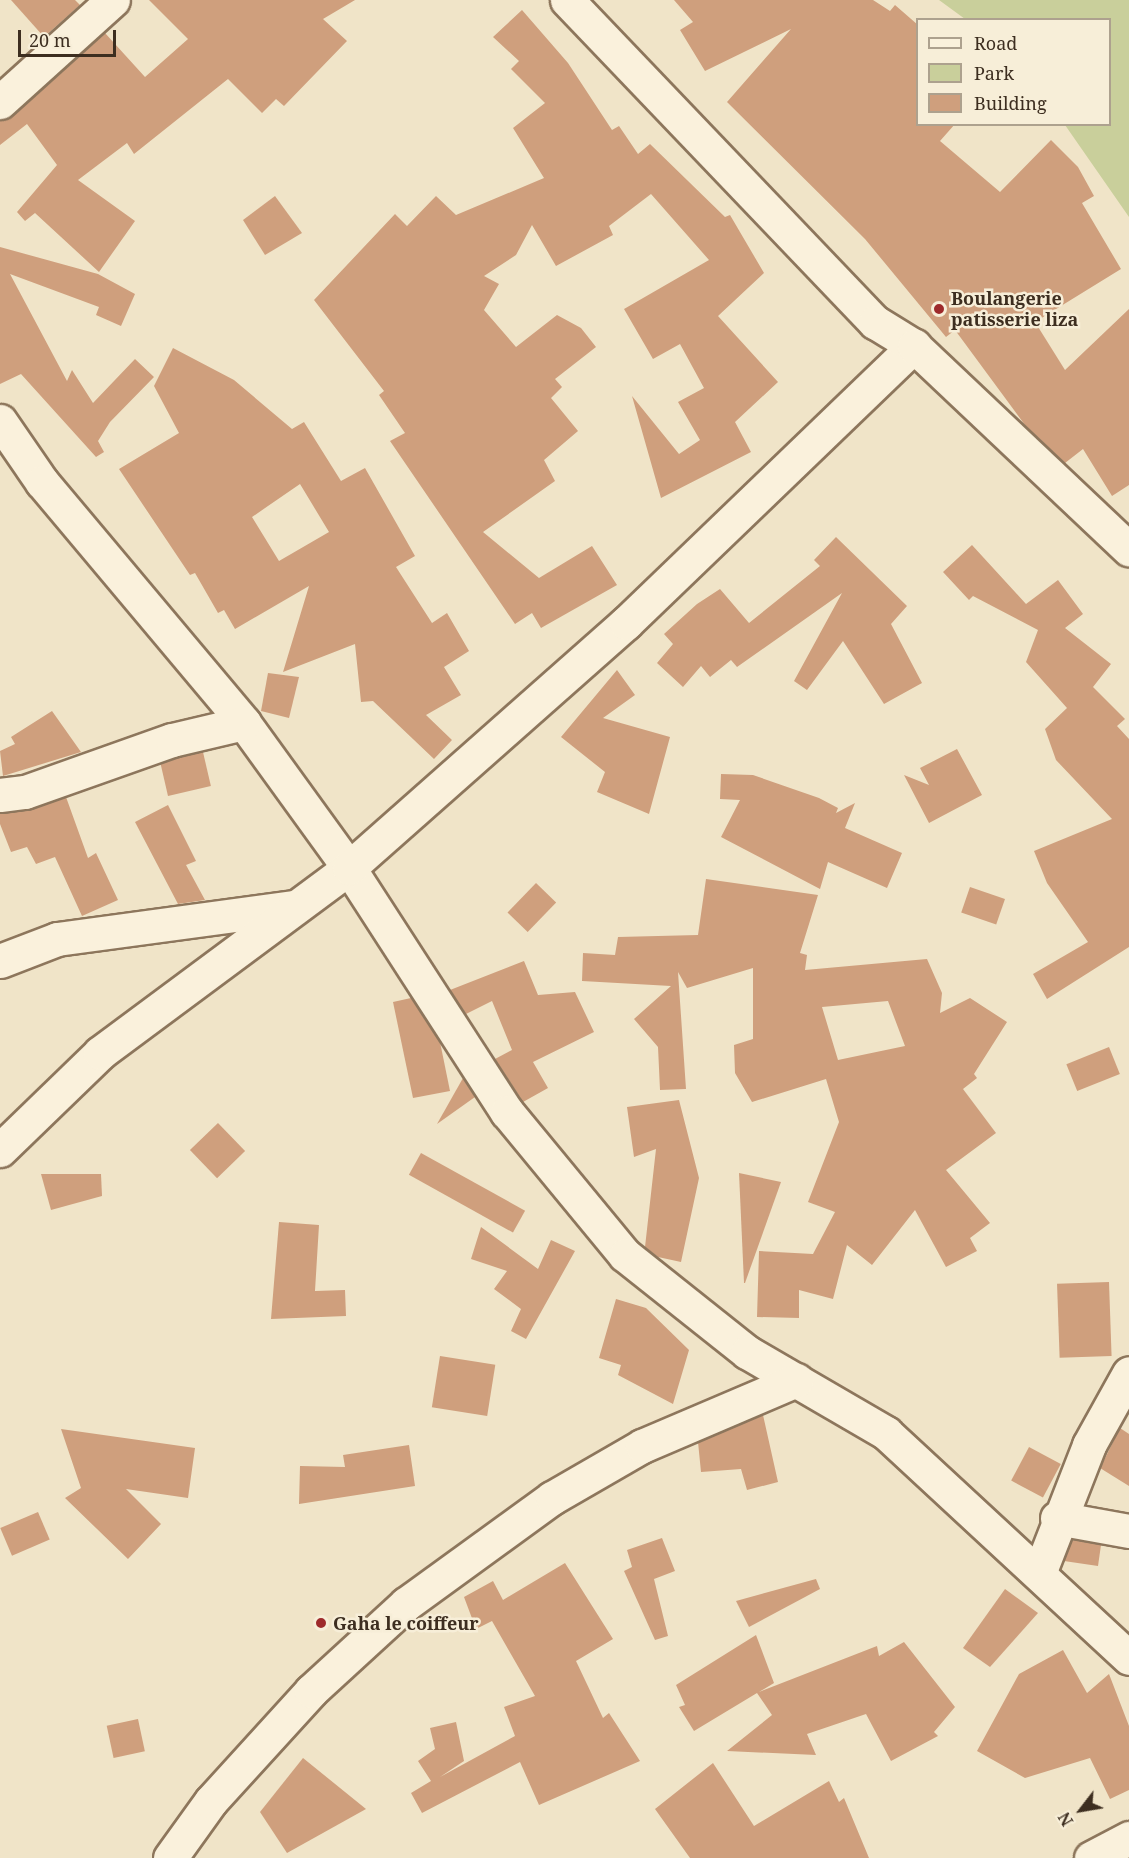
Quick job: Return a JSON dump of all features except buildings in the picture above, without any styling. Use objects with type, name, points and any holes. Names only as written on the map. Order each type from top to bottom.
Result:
[{"type":"street","points":[[0,102],[113,0]]},
{"type":"street","points":[[567,0],[875,322],[914,346],[1129,549]]},
{"type":"street","points":[[0,1150],[100,1053],[349,868],[626,623],[914,346]]},
{"type":"street","points":[[0,421],[42,482],[244,723],[349,868],[507,1112],[625,1255],[747,1352],[886,1433],[1040,1571],[1129,1658]]},
{"type":"street","points":[[0,795],[24,792],[172,740],[244,723]]},
{"type":"street","points":[[0,961],[57,939],[295,907]]},
{"type":"street","points":[[1040,1571],[1057,1518],[1129,1373]]},
{"type":"street","points":[[170,1858],[211,1801],[304,1700],[406,1604],[552,1498],[642,1446],[797,1380]]},
{"type":"street","points":[[1057,1518],[1129,1531]]},
{"type":"street","points":[[1091,1858],[1129,1838]]},
{"type":"green space","points":[[939,0],[1129,0],[1129,217],[1066,126],[1111,126],[1111,18],[964,18]]},
{"type":"place","name":"Boulangerie patisserie liza","points":[[939,309]]},
{"type":"place","name":"Gaha le coiffeur","points":[[321,1623]]}]
